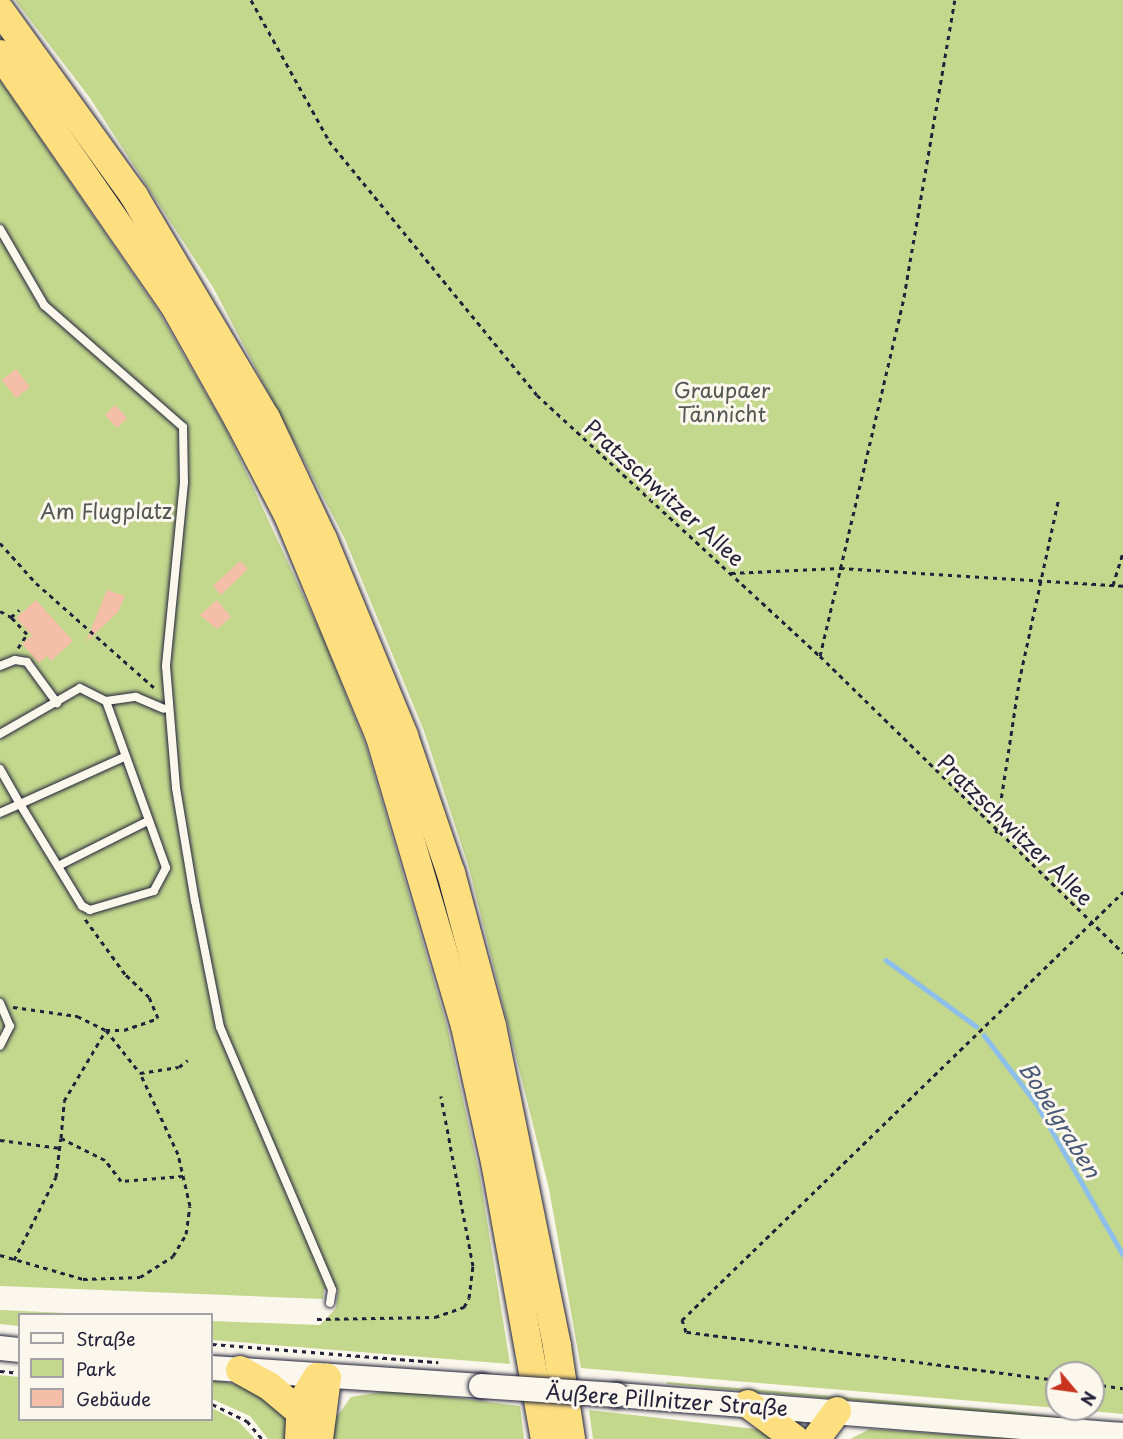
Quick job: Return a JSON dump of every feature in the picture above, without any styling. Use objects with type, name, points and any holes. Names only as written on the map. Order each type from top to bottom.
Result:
[{"type":"highway","points":[[0,9],[134,196],[260,408],[323,539],[404,736],[451,873],[492,1026],[557,1346],[571,1439]]},
{"type":"highway","points":[[0,54],[156,277],[239,421],[288,515],[380,737],[465,1026],[496,1167],[545,1439]]},
{"type":"highway","points":[[240,1370],[269,1386],[299,1426],[322,1377]]},
{"type":"highway","points":[[319,1439],[322,1377]]},
{"type":"highway","points":[[748,1404],[795,1439]]},
{"type":"highway","points":[[816,1439],[836,1425]]},
{"type":"main road","points":[[0,1348],[18,1350]]},
{"type":"main road","name":"Äußere Pillnitzer Straße","points":[[213,1368],[748,1404],[836,1425],[1123,1435]]},
{"type":"lane","points":[[0,229],[44,305],[183,427],[184,482],[166,666],[176,788],[220,1027],[332,1290],[330,1303]]},
{"type":"lane","points":[[0,666],[18,660],[27,662],[57,703]]},
{"type":"lane","points":[[0,734],[80,688],[106,701],[136,697],[164,709]]},
{"type":"lane","points":[[0,769],[60,865],[82,906],[90,910],[154,891],[163,881],[166,868],[146,822],[106,701]]},
{"type":"lane","points":[[0,813],[124,757]]},
{"type":"lane","points":[[60,865],[146,822]]},
{"type":"lane","points":[[0,1046],[10,1026],[1,1006]]},
{"type":"path","name":"Pratzschwitzer Allee","points":[[251,0],[329,141],[537,395],[820,656],[996,833],[1123,953]]},
{"type":"path","points":[[820,656],[904,297],[955,0]]},
{"type":"path","points":[[996,833],[1019,682],[1043,581],[1058,501]]},
{"type":"path","points":[[0,543],[36,583],[164,698],[169,697]]},
{"type":"path","points":[[1113,585],[1123,553]]},
{"type":"path","points":[[731,573],[840,568],[1123,586]]},
{"type":"path","points":[[12,616],[19,610]]},
{"type":"path","points":[[0,611],[12,616],[27,634],[17,643],[18,660]]},
{"type":"path","points":[[1045,1378],[686,1332],[682,1320],[1123,891]]},
{"type":"path","points":[[14,1260],[42,1210],[56,1177],[62,1138],[64,1101],[106,1030],[158,1018],[149,997],[125,974],[86,922],[82,906]]},
{"type":"path","points":[[0,1255],[83,1278],[140,1277],[173,1256],[186,1234],[190,1206],[178,1154],[140,1073],[106,1030],[51,1010],[1,1006]]},
{"type":"path","points":[[140,1073],[179,1067],[188,1060]]},
{"type":"path","points":[[317,1319],[435,1317],[464,1308],[469,1298],[472,1266],[441,1096]]},
{"type":"path","points":[[62,1138],[105,1160],[121,1182],[183,1176]]},
{"type":"path","points":[[0,1140],[60,1148]]},
{"type":"path","points":[[213,1344],[448,1362]]},
{"type":"path","points":[[0,1371],[18,1373]]},
{"type":"path","points":[[1105,1386],[1123,1388]]},
{"type":"path","points":[[213,1404],[247,1420],[262,1439]]},
{"type":"green space","name":"Graupaer Tännicht","points":[[15,0],[1123,0],[1123,1414],[1105,1412],[1105,1361],[1045,1361],[1045,1407],[581,1368],[549,1189],[469,868],[424,731],[344,537],[214,289],[90,98]]},
{"type":"green space","name":"Am Flugplatz","points":[[0,80],[159,312],[226,429],[324,640],[366,746],[447,1026],[480,1177],[510,1364],[213,1340],[213,1321],[320,1325],[336,1308],[338,1291],[324,1289],[323,1299],[0,1286]]},
{"type":"green space","points":[[0,1310],[67,1313],[18,1313],[18,1326],[0,1324]]},
{"type":"green space","points":[[0,1375],[18,1377],[18,1421],[213,1421],[213,1409],[239,1422],[255,1439],[0,1439]]},
{"type":"green space","points":[[213,1379],[261,1390],[286,1413],[293,1439],[268,1439],[250,1416],[213,1399]]},
{"type":"green space","points":[[667,1382],[1011,1411],[1045,1415],[1045,1418],[667,1384]]},
{"type":"green space","points":[[394,1390],[520,1406],[524,1439],[330,1439],[333,1422],[351,1397]]},
{"type":"green space","points":[[589,1410],[765,1430],[785,1439],[593,1439]]},
{"type":"green space","points":[[1079,1421],[1091,1421],[1123,1425]]},
{"type":"green space","points":[[870,1429],[1021,1439],[850,1439]]},
{"type":"building","points":[[16,369],[30,387],[16,398],[2,380]]},
{"type":"building","points":[[115,405],[127,418],[117,428],[105,415]]},
{"type":"building","points":[[240,561],[248,569],[221,595],[213,586]]},
{"type":"building","points":[[107,590],[125,596],[118,612],[86,642]]},
{"type":"building","points":[[36,600],[73,641],[51,661],[47,656],[39,663],[22,644],[32,635],[16,618]]},
{"type":"building","points":[[217,600],[231,617],[217,629],[200,615]]},
{"type":"waterway","name":"Bobelgraben","points":[[886,960],[976,1026]]},
{"type":"waterway","name":"Bobelgraben","points":[[984,1035],[1036,1103],[1123,1254]]}]
